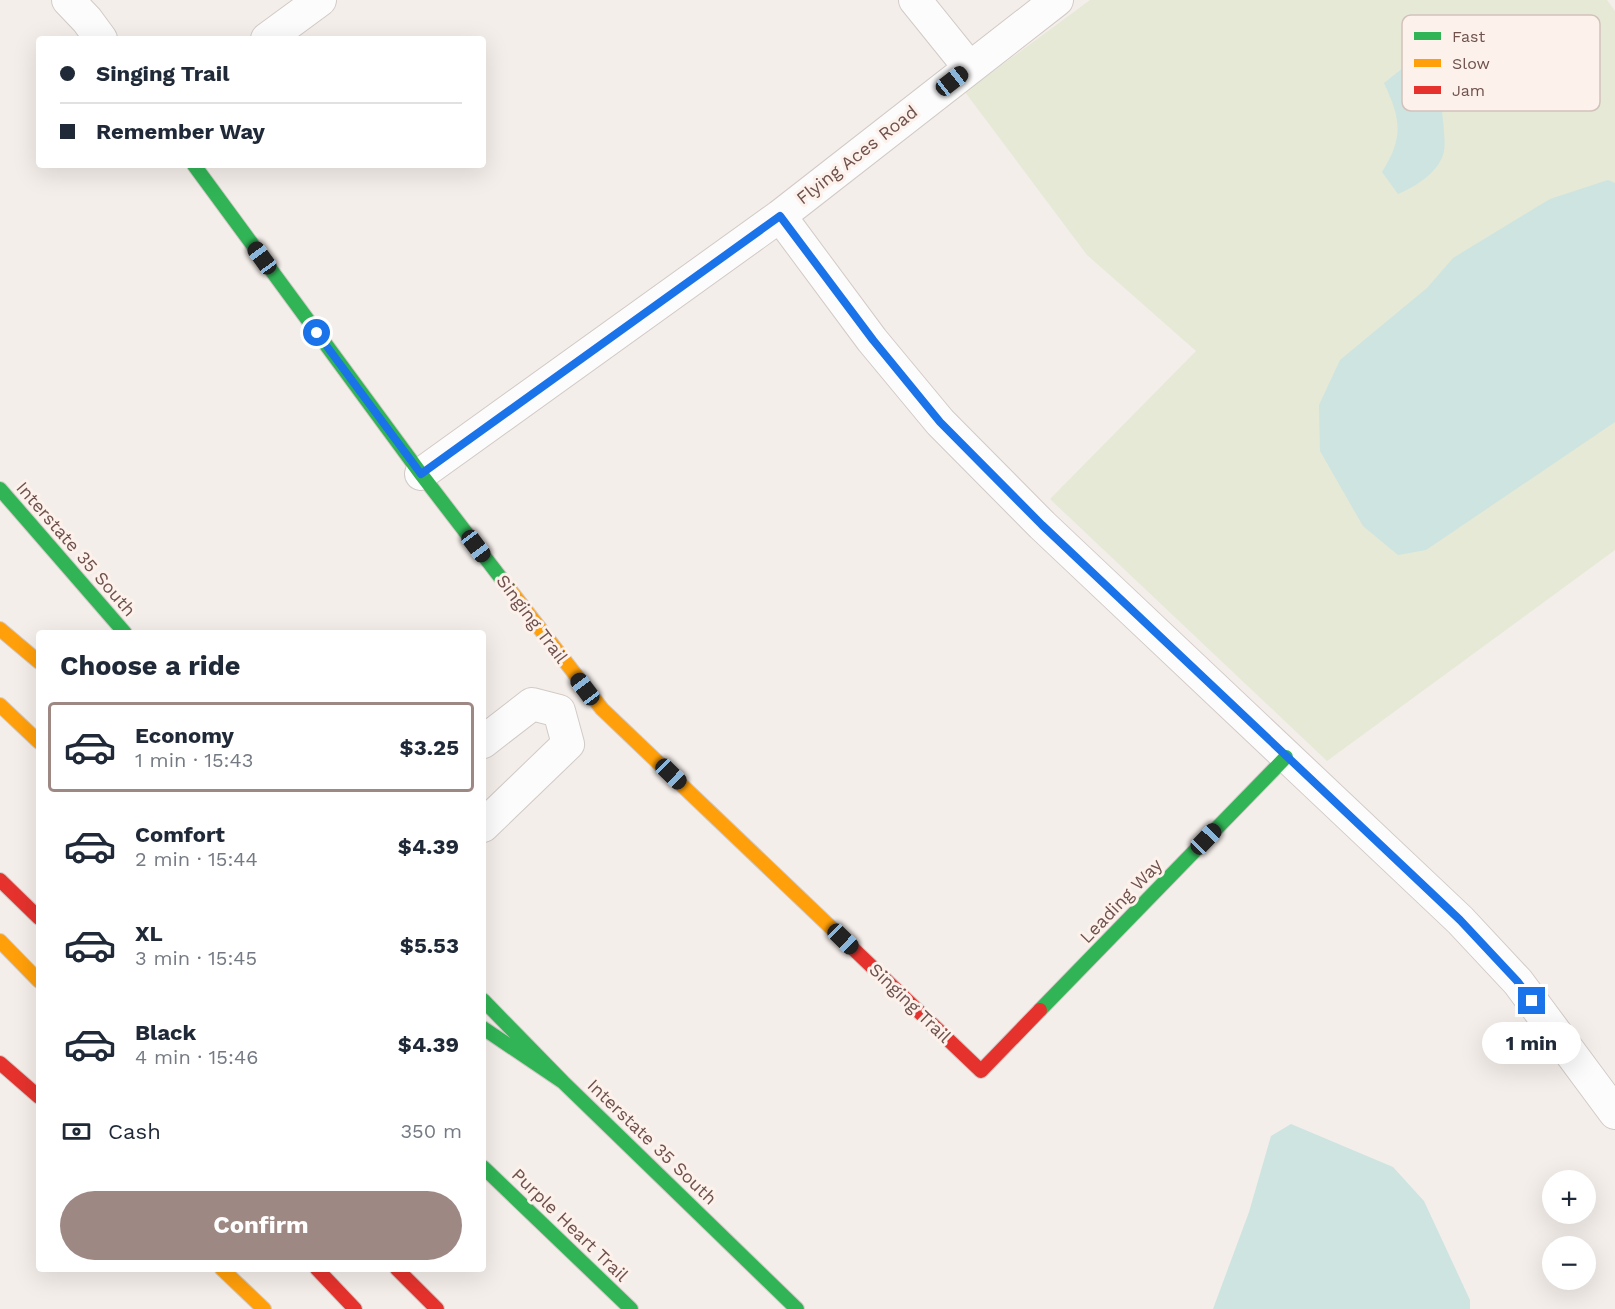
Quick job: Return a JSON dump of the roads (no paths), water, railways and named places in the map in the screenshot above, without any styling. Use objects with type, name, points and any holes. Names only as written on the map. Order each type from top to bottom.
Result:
[{"type":"main road","name":"Singing Trail","points":[[196,168],[421,474],[585,689],[610,717],[981,1071]]},
{"type":"main road","name":"Interstate 35 South","points":[[0,489],[122,630]]},
{"type":"main road","points":[[0,628],[36,659]]},
{"type":"main road","points":[[0,705],[36,739]]},
{"type":"main road","name":"Leading Way","points":[[981,1071],[1286,757]]},
{"type":"main road","points":[[0,880],[36,915]]},
{"type":"main road","points":[[0,941],[36,978]]},
{"type":"main road","name":"Interstate 35 South","points":[[486,1002],[563,1082],[797,1309]]},
{"type":"main road","points":[[486,1030],[563,1082]]},
{"type":"main road","points":[[0,1063],[36,1094]]},
{"type":"main road","name":"Purple Heart Trail","points":[[486,1170],[631,1309]]},
{"type":"main road","points":[[225,1272],[264,1309]]},
{"type":"main road","points":[[320,1272],[356,1309]]},
{"type":"main road","points":[[399,1272],[437,1309]]},
{"type":"street","points":[[68,0],[100,36]]},
{"type":"street","points":[[271,36],[320,0]]},
{"type":"street","points":[[915,0],[969,68]]},
{"type":"street","name":"Flying Aces Road","points":[[421,474],[780,216],[1057,0]]},
{"type":"street","points":[[780,216],[873,340],[940,422],[1042,525],[1460,920],[1511,974],[1615,1113]]},
{"type":"street","points":[[559,711],[585,689]]},
{"type":"street","points":[[486,740],[532,704],[559,711]]},
{"type":"street","points":[[486,823],[567,744],[559,711]]},
{"type":"water","points":[[1402,69],[1402,111],[1442,111],[1444,150],[1440,162],[1425,179],[1398,194],[1382,172],[1394,148],[1398,128],[1394,107],[1384,83]]},
{"type":"water","points":[[1608,180],[1615,183],[1615,422],[1426,550],[1398,555],[1363,526],[1320,451],[1319,405],[1340,360],[1427,288],[1453,258],[1550,199]]},
{"type":"water","points":[[1291,1124],[1393,1167],[1424,1201],[1470,1300],[1470,1309],[1213,1309],[1249,1212],[1271,1136]]}]
